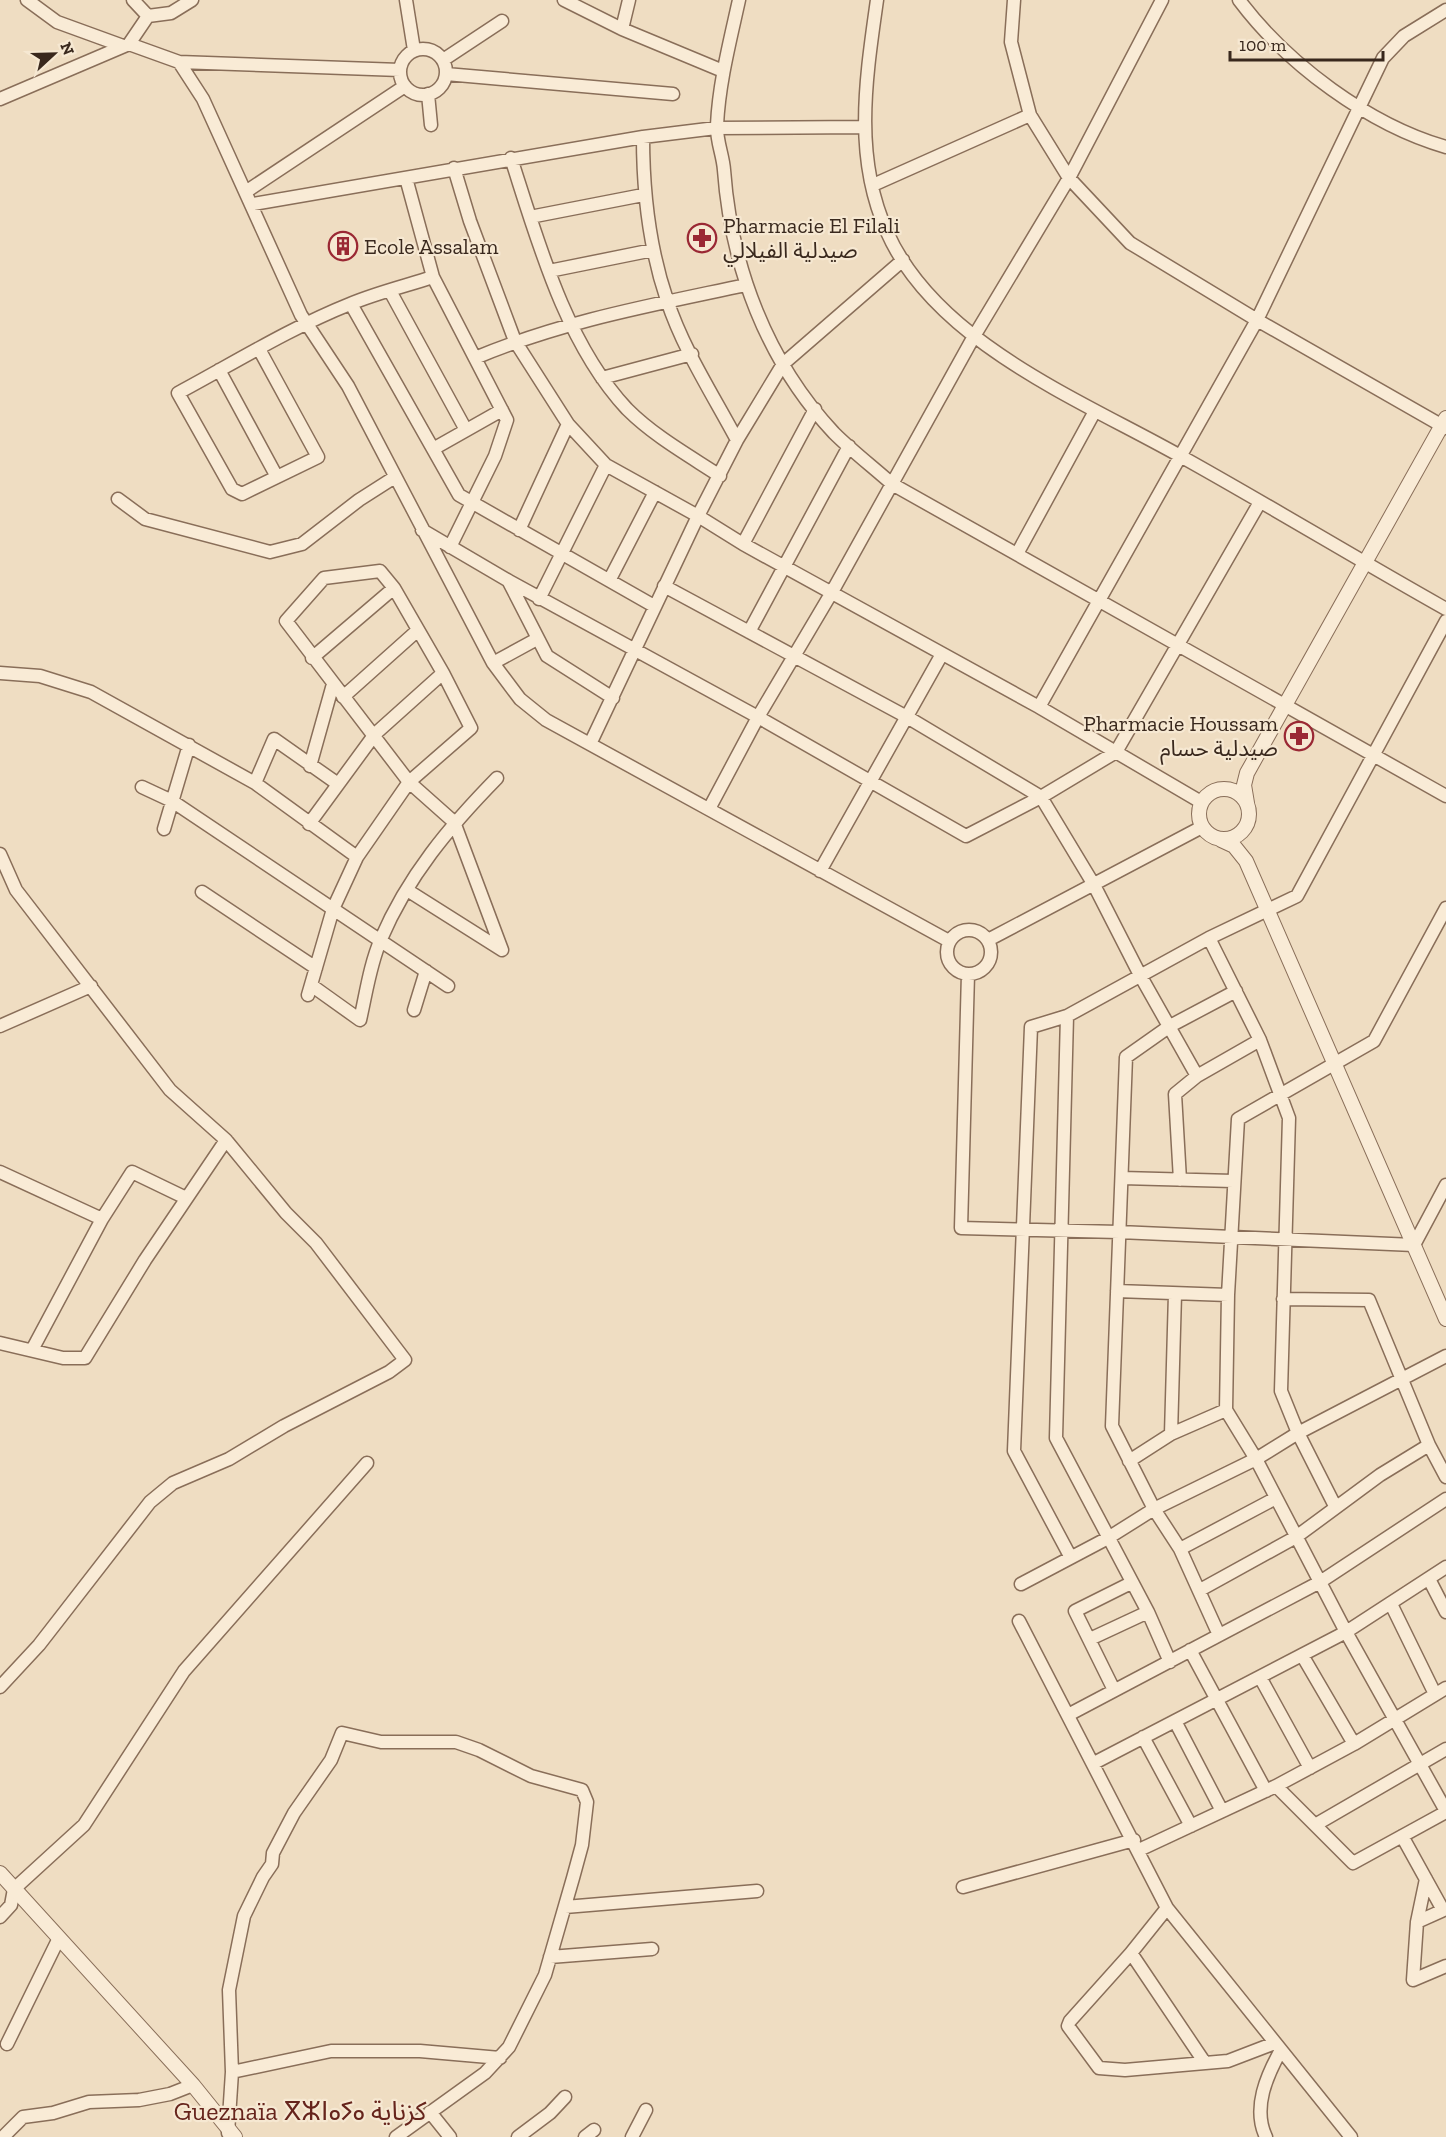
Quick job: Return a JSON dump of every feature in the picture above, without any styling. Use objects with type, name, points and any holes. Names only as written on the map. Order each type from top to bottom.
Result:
[{"type":"street","points":[[27,0],[57,22],[179,62],[400,70]]},
{"type":"street","points":[[133,0],[148,16]]},
{"type":"street","points":[[0,99],[126,45],[148,16],[171,13],[192,0]]},
{"type":"street","points":[[406,0],[414,50]]},
{"type":"street","points":[[564,0],[622,29],[723,71]]},
{"type":"street","points":[[622,29],[629,0]]},
{"type":"street","points":[[738,0],[723,71],[716,128],[724,168],[725,195],[733,242],[746,285],[783,364],[815,409],[849,446],[892,484],[1446,796]]},
{"type":"street","points":[[878,0],[865,84],[865,148],[878,208],[887,233],[924,290],[973,338],[1095,411],[1180,456],[1446,609]]},
{"type":"street","points":[[1014,0],[1011,42],[1030,115],[1069,178],[1130,243],[1257,320],[1445,424],[1247,773],[1244,785],[1250,816],[1243,841],[1246,861],[1267,911],[1446,1319]]},
{"type":"street","points":[[709,809],[758,717],[832,592],[973,338],[1069,178],[1162,0]]},
{"type":"street","points":[[1239,0],[1272,38],[1309,73],[1358,106],[1446,147]]},
{"type":"street","points":[[1039,707],[1257,320],[1358,106],[1392,46],[1446,10]]},
{"type":"street","points":[[443,60],[502,21]]},
{"type":"street","points":[[414,50],[430,50],[443,60],[446,75],[440,87],[428,94],[415,93],[405,86],[400,70],[407,55],[414,50]]},
{"type":"street","points":[[179,62],[203,99],[253,204],[272,254],[307,324],[338,369],[493,663],[520,699],[546,720],[591,742],[949,941]]},
{"type":"street","points":[[446,75],[673,94]]},
{"type":"street","points":[[247,191],[405,86]]},
{"type":"street","points":[[428,94],[431,125]]},
{"type":"street","points":[[873,185],[1030,115]]},
{"type":"street","points":[[253,204],[643,137],[716,128],[865,127]]},
{"type":"street","points":[[643,137],[643,195],[653,250],[668,302],[737,440]]},
{"type":"street","points":[[511,158],[549,271],[571,323],[602,378],[628,410],[666,441],[720,476]]},
{"type":"street","points":[[454,168],[470,221],[515,341],[568,424],[606,465],[743,544],[1039,707],[1201,802]]},
{"type":"street","points":[[406,178],[433,277],[507,420],[495,456],[450,547]]},
{"type":"street","points":[[530,217],[643,195]]},
{"type":"street","points":[[549,271],[653,250]]},
{"type":"street","points":[[591,742],[613,698],[633,649],[698,516],[737,440],[783,364],[903,260]]},
{"type":"street","points":[[259,349],[318,457],[242,494],[232,489],[177,393],[219,370],[259,349],[307,324],[351,304],[433,277]]},
{"type":"street","points":[[475,358],[515,341],[571,323],[746,285]]},
{"type":"street","points":[[390,291],[466,430]]},
{"type":"street","points":[[351,304],[459,495],[654,606]]},
{"type":"street","points":[[602,378],[692,354]]},
{"type":"street","points":[[219,370],[277,477]]},
{"type":"street","points":[[743,544],[815,409]]},
{"type":"street","points":[[433,449],[502,410]]},
{"type":"street","points":[[1017,554],[1095,411]]},
{"type":"street","points":[[519,530],[568,424]]},
{"type":"street","points":[[749,632],[849,446]]},
{"type":"street","points":[[539,599],[606,465]]},
{"type":"street","points":[[118,499],[145,519],[270,552],[302,544],[359,500],[395,477]]},
{"type":"street","points":[[610,579],[655,492]]},
{"type":"street","points":[[421,529],[539,599],[758,717],[966,836],[1041,797],[1116,752],[1176,644],[1260,502]]},
{"type":"street","points":[[407,890],[502,950],[454,822],[409,782],[312,658],[286,621],[324,578],[380,571],[394,588],[443,673],[471,728],[409,782],[357,857],[333,909],[309,990],[360,1020],[380,940],[417,871],[454,822],[497,778]]},
{"type":"street","points":[[509,581],[547,656],[613,698]]},
{"type":"street","points":[[664,586],[908,717],[1041,797],[1094,885],[1140,975],[1197,1076]]},
{"type":"street","points":[[312,658],[394,588]]},
{"type":"street","points":[[1070,1556],[1014,1451],[1031,1027],[1067,1016],[1209,938],[1297,896],[1446,621]]},
{"type":"street","points":[[343,697],[418,630]]},
{"type":"street","points":[[493,663],[537,639]]},
{"type":"street","points":[[820,871],[942,654]]},
{"type":"street","points":[[0,673],[40,676],[75,685],[189,745],[255,783],[357,857]]},
{"type":"street","points":[[309,824],[373,736],[443,673]]},
{"type":"street","points":[[310,766],[333,684]]},
{"type":"street","points":[[255,783],[274,739],[338,784]]},
{"type":"street","points":[[164,829],[189,745]]},
{"type":"street","points":[[1246,861],[1234,846],[1213,837],[1202,827],[1199,819],[1201,802],[1213,791],[1233,784],[1247,773]]},
{"type":"street","points":[[142,787],[172,801],[447,986]]},
{"type":"street","points":[[1221,789],[1237,792],[1247,804]]},
{"type":"street","points":[[988,940],[1202,827]]},
{"type":"street","points":[[1221,840],[1235,837],[1246,828]]},
{"type":"street","points":[[0,854],[16,891],[170,1090],[226,1140],[286,1213],[316,1244],[405,1360],[389,1372],[284,1426],[229,1460],[162,1490],[150,1502],[39,1644],[0,1687]]},
{"type":"street","points":[[201,892],[316,968]]},
{"type":"street","points":[[1190,1650],[1217,1700],[1271,1788],[1315,1825],[1353,1863],[1446,1812],[1346,1632],[1256,1459],[1226,1410],[1230,1239],[1238,1119],[1374,1041],[1446,908]]},
{"type":"street","points":[[968,930],[982,934],[988,940],[991,953],[986,966],[968,974],[954,969],[949,963],[947,948],[949,941],[960,931],[968,930]]},
{"type":"street","points":[[1209,938],[1260,1041],[1290,1118],[1284,1240],[1281,1391],[1298,1433],[1335,1506]]},
{"type":"street","points":[[414,1010],[426,971]]},
{"type":"street","points":[[968,974],[961,1228],[1119,1232],[1230,1239],[1413,1245]]},
{"type":"street","points":[[0,1026],[91,986]]},
{"type":"street","points":[[1219,1635],[1180,1549],[1154,1509],[1112,1426],[1126,1057],[1170,1026],[1236,991]]},
{"type":"street","points":[[1067,1016],[1056,1438],[1148,1612],[1170,1662]]},
{"type":"street","points":[[1180,1180],[1175,1094],[1197,1076],[1260,1041]]},
{"type":"street","points":[[0,1343],[63,1358],[85,1358],[145,1260],[226,1140]]},
{"type":"street","points":[[0,1172],[102,1219]]},
{"type":"street","points":[[32,1350],[102,1219],[132,1172],[186,1198]]},
{"type":"street","points":[[1122,1178],[1233,1181]]},
{"type":"street","points":[[1413,1245],[1446,1185]]},
{"type":"street","points":[[1117,1291],[1228,1295]]},
{"type":"street","points":[[1171,1434],[1175,1294]]},
{"type":"street","points":[[1283,1299],[1369,1300],[1429,1445],[1446,1477]]},
{"type":"street","points":[[1021,1584],[1070,1556],[1108,1538],[1154,1509],[1256,1459],[1298,1433],[1446,1356]]},
{"type":"street","points":[[1129,1461],[1171,1434],[1226,1410]]},
{"type":"street","points":[[1200,1590],[1296,1537],[1335,1506],[1429,1445]]},
{"type":"street","points":[[0,1917],[11,1905],[14,1889],[84,1825],[184,1671],[367,1463]]},
{"type":"street","points":[[1180,1549],[1276,1498]]},
{"type":"street","points":[[1068,1715],[1320,1582],[1446,1499]]},
{"type":"street","points":[[1094,1763],[1346,1632],[1446,1567]]},
{"type":"street","points":[[1429,1579],[1446,1612]]},
{"type":"street","points":[[1114,1690],[1075,1611],[1131,1583]]},
{"type":"street","points":[[963,1887],[1137,1845],[1191,1826],[1271,1788],[1354,1744],[1440,1691],[1391,1604]]},
{"type":"street","points":[[1090,1639],[1148,1612]]},
{"type":"street","points":[[1019,1622],[1137,1845],[1167,1908],[1351,2137]]},
{"type":"street","points":[[1302,1655],[1354,1744]]},
{"type":"street","points":[[1260,1677],[1310,1767]]},
{"type":"street","points":[[1175,1721],[1222,1811]]},
{"type":"street","points":[[230,2134],[232,2072],[229,1990],[244,1916],[272,1864],[273,1853],[294,1813],[331,1760],[342,1733],[381,1742],[456,1742],[479,1750],[531,1776],[582,1790],[587,1802],[582,1845],[545,1975],[509,2047],[485,2073],[396,2137]]},
{"type":"street","points":[[1143,1737],[1191,1826]]},
{"type":"street","points":[[1315,1825],[1446,1749]]},
{"type":"street","points":[[1402,1836],[1444,1910],[1417,1922]]},
{"type":"street","points":[[0,1873],[193,2085],[230,2134]]},
{"type":"street","points":[[1426,1879],[1417,1922],[1413,1980],[1446,1966]]},
{"type":"street","points":[[565,1907],[757,1890]]},
{"type":"street","points":[[1167,1908],[1131,1953],[1070,2021],[1068,2026],[1099,2068],[1105,2070],[1228,2061],[1278,2046]]},
{"type":"street","points":[[6,2044],[59,1938]]},
{"type":"street","points":[[550,1957],[652,1950]]},
{"type":"street","points":[[1131,1953],[1206,2063]]},
{"type":"street","points":[[1266,2137],[1261,2127],[1263,2081],[1278,2046]]},
{"type":"street","points":[[232,2072],[331,2051],[420,2051],[500,2058]]},
{"type":"street","points":[[3,2137],[23,2117],[53,2113],[89,2102],[139,2100],[170,2094],[193,2085]]},
{"type":"street","points":[[518,2137],[550,2113],[565,2097]]},
{"type":"street","points":[[632,2137],[646,2110]]},
{"type":"street","points":[[430,2112],[450,2137]]},
{"type":"place","name":"Pharmacie El Filali صيدلية الفيلالي","points":[[702,238]]},
{"type":"place","name":"Ecole Assalam","points":[[343,246]]},
{"type":"place","name":"Pharmacie Houssam صيدلية حسام","points":[[1299,736]]},
{"type":"district","name":"Gueznaïa ⴳⵣⵏⴰⵢⴰ كزناية","points":[[300,2111]]}]
